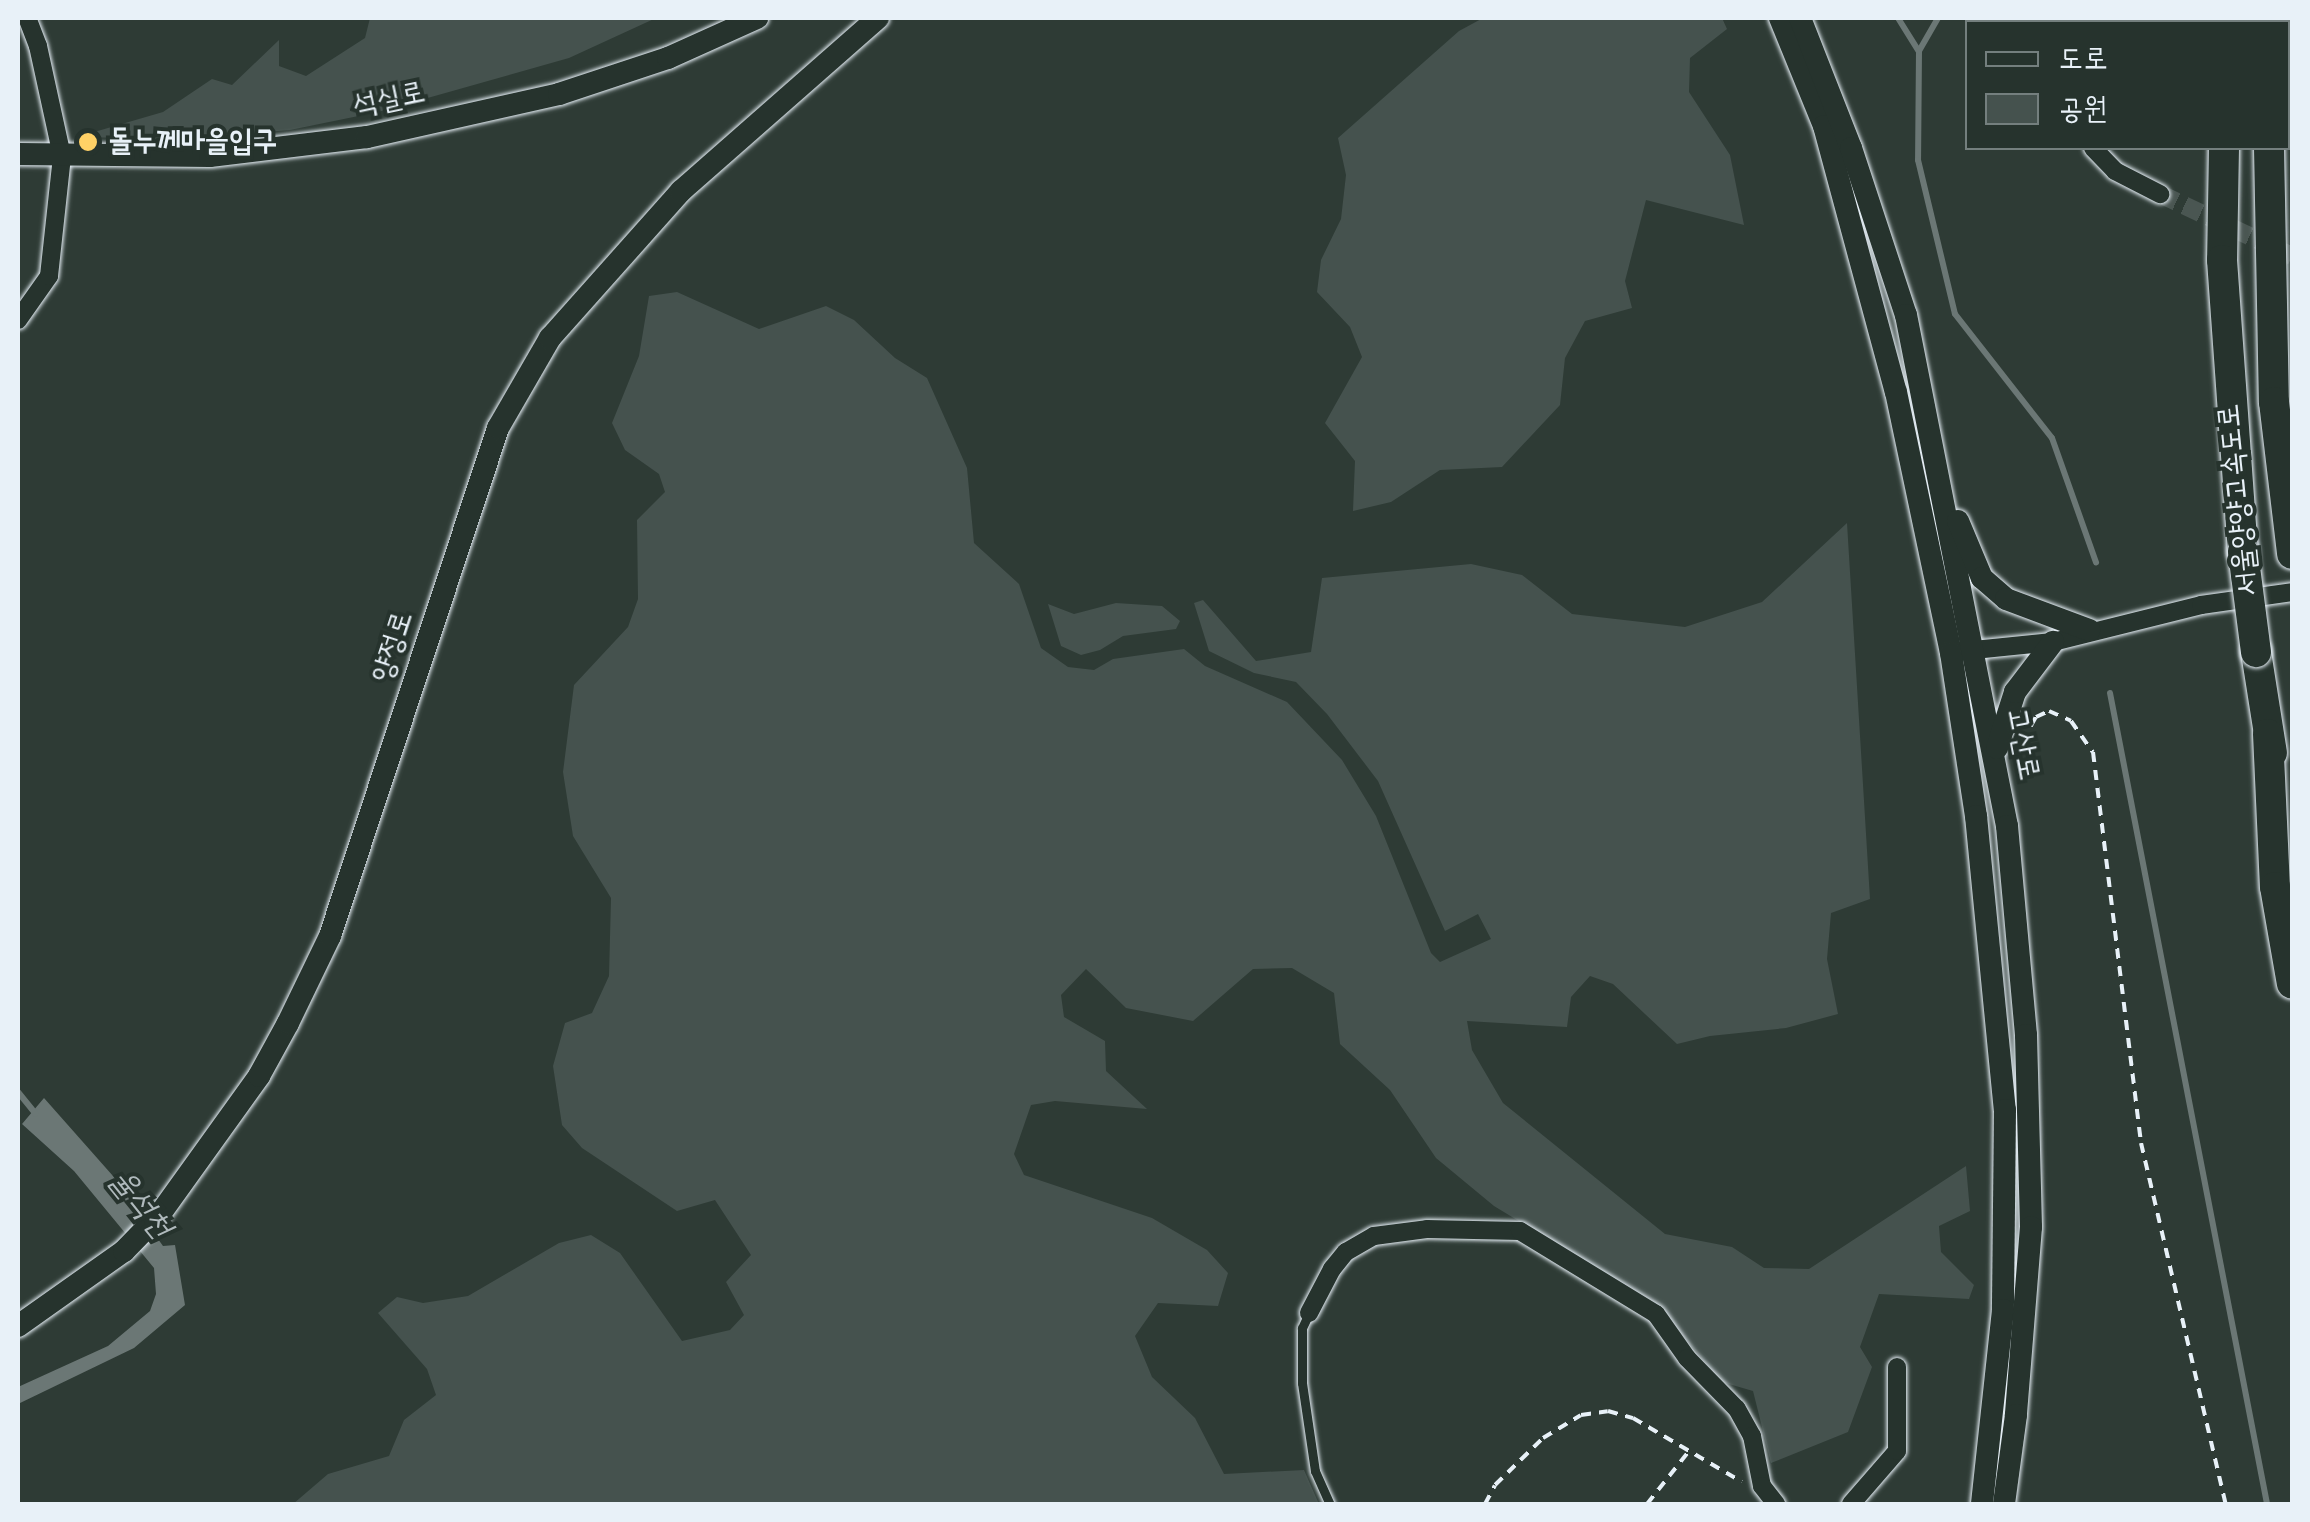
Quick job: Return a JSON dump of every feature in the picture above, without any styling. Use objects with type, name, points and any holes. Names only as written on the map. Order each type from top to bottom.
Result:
[{"type":"highway","name":"서울양양고속도로","points":[[2224,150],[2222,260],[2243,552],[2268,734],[2292,848]]},
{"type":"highway","name":"서울양양고속도로","points":[[2269,150],[2274,402],[2292,549]]},
{"type":"highway","points":[[2268,734],[2275,887],[2292,984]]},
{"type":"street","points":[[18,320],[48,276],[62,156],[42,62],[26,18]]},
{"type":"street","name":"석실로","points":[[18,154],[210,156],[367,137],[558,94],[668,58],[757,18]]},
{"type":"street","name":"양정로","points":[[18,1326],[124,1251],[160,1214],[259,1076],[330,936],[498,428],[550,338],[681,191],[878,18]]},
{"type":"street","name":"고산로","points":[[1780,18],[1824,126],[1962,652],[1996,754],[2007,826],[2026,1035],[2030,1227],[2016,1415],[2004,1504]]},
{"type":"street","name":"고산로","points":[[1800,18],[1851,148],[1906,315],[1939,475],[1962,652],[2005,1110],[2002,1310],[1982,1504]]},
{"type":"street","points":[[2095,150],[2115,171],[2160,194]]},
{"type":"street","points":[[1939,475],[1982,578],[2006,599],[2089,630]]},
{"type":"street","points":[[1962,652],[2052,642],[2201,605],[2292,592]]},
{"type":"street","points":[[1996,754],[2015,692],[2052,642]]},
{"type":"street","points":[[1310,1313],[1332,1268],[1346,1252],[1374,1236],[1427,1229],[1520,1231],[1656,1314],[1687,1358],[1738,1409],[1752,1436],[1762,1486],[1776,1504]]},
{"type":"street","points":[[1851,1504],[1897,1451],[1897,1367]]},
{"type":"lane","points":[[1310,1313],[1302,1328],[1302,1383],[1315,1471],[1330,1504]]},
{"type":"path","points":[[1996,754],[2018,747],[2036,718],[2050,711],[2071,721],[2093,752],[2141,1143],[2226,1504]]},
{"type":"path","points":[[1485,1504],[1495,1484],[1543,1438],[1581,1415],[1608,1411],[1632,1418],[1746,1484],[1762,1486]]},
{"type":"path","points":[[1647,1504],[1689,1451]]},
{"type":"green space","points":[[370,18],[656,18],[569,58],[378,112],[290,130],[185,139],[77,137],[163,112],[212,79],[232,85],[279,40],[279,66],[306,76],[365,38]]},
{"type":"green space","points":[[1483,18],[1722,18],[1727,29],[1690,58],[1689,92],[1730,155],[1744,225],[1646,200],[1625,281],[1632,308],[1585,321],[1565,358],[1560,405],[1502,467],[1440,470],[1391,502],[1353,511],[1355,461],[1325,423],[1362,357],[1350,327],[1317,292],[1321,260],[1341,219],[1346,175],[1338,138],[1459,31]]},
{"type":"green space","points":[[677,292],[759,329],[826,306],[854,320],[895,358],[927,378],[967,468],[974,543],[1019,584],[1041,648],[1068,667],[1094,670],[1113,659],[1184,649],[1205,666],[1287,702],[1342,760],[1376,816],[1431,953],[1440,962],[1491,939],[1478,914],[1445,931],[1378,781],[1327,714],[1296,682],[1254,673],[1209,651],[1194,603],[1203,600],[1256,661],[1311,652],[1322,578],[1471,564],[1522,575],[1572,614],[1685,627],[1762,602],[1847,523],[1870,899],[1831,913],[1827,959],[1838,1014],[1786,1028],[1710,1036],[1677,1044],[1613,984],[1590,976],[1571,997],[1567,1027],[1467,1021],[1472,1050],[1503,1103],[1665,1234],[1732,1247],[1764,1268],[1809,1269],[1966,1166],[1970,1211],[1939,1226],[1941,1252],[1974,1285],[1969,1299],[1879,1294],[1860,1347],[1872,1367],[1848,1432],[1771,1463],[1753,1391],[1722,1382],[1659,1307],[1494,1206],[1436,1158],[1390,1090],[1340,1044],[1334,993],[1292,968],[1253,969],[1193,1021],[1126,1008],[1086,969],[1061,995],[1064,1017],[1105,1041],[1106,1071],[1147,1109],[1055,1101],[1031,1105],[1014,1154],[1024,1175],[1152,1218],[1207,1250],[1228,1273],[1218,1306],[1158,1303],[1135,1336],[1152,1377],[1195,1418],[1224,1474],[1304,1470],[1319,1504],[293,1504],[328,1474],[389,1456],[404,1420],[436,1395],[427,1369],[378,1313],[397,1297],[423,1303],[468,1296],[559,1243],[591,1235],[620,1253],[682,1341],[730,1330],[744,1315],[726,1282],[751,1255],[715,1200],[677,1211],[582,1148],[562,1125],[553,1066],[565,1023],[592,1013],[609,976],[611,898],[573,836],[563,772],[574,685],[628,627],[638,599],[637,520],[665,492],[659,474],[625,450],[612,423],[639,356],[649,296]]},
{"type":"green space","points":[[1116,603],[1162,606],[1180,621],[1176,629],[1123,636],[1100,650],[1081,655],[1061,646],[1048,604],[1074,614]]},
{"type":"shaded area","name":"율석천","points":[[44,1098],[113,1176],[163,1246],[175,1245],[185,1305],[134,1348],[18,1404],[18,1387],[108,1346],[150,1311],[156,1294],[154,1268],[74,1171],[22,1124]]},
{"type":"waterway","points":[[1898,18],[1919,51],[1918,160],[1955,314],[2052,438],[2096,562]]},
{"type":"waterway","points":[[1919,51],[1938,18]]},
{"type":"waterway","points":[[2110,693],[2267,1504]]},
{"type":"waterway","name":"율석천","points":[[18,1092],[36,1114]]},
{"type":"tunnel","points":[[2160,194],[2292,256]]},
{"type":"place","name":"돌누께마을입구","points":[[88,142]]}]
